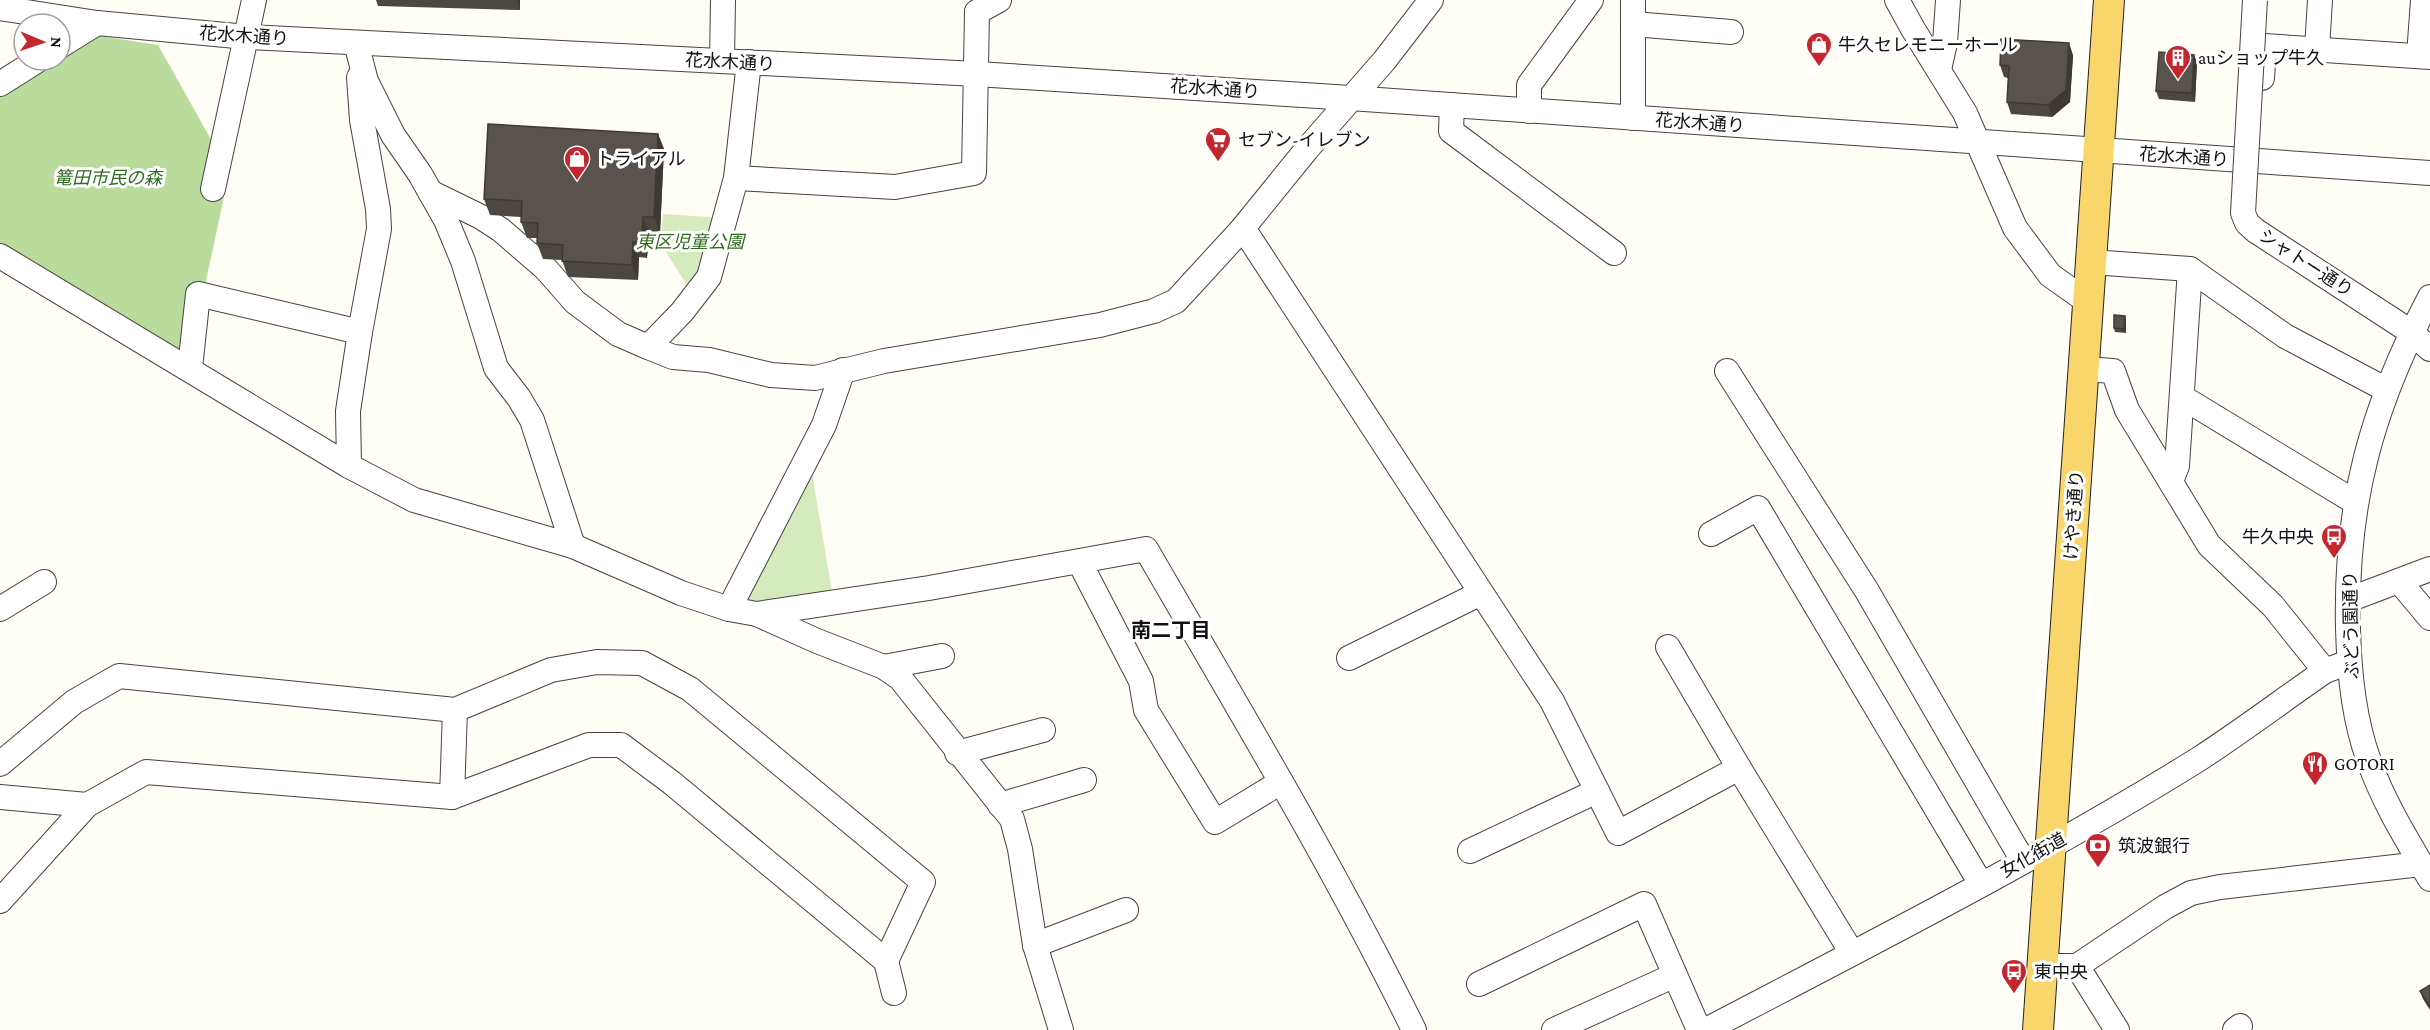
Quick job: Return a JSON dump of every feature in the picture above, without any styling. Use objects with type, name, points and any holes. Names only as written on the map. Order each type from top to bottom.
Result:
[{"type":"main road","name":"けやき通り","points":[[2038,1030],[2109,0]]},
{"type":"street","points":[[213,189],[254,0]]},
{"type":"street","points":[[722,61],[723,0]]},
{"type":"street","points":[[736,178],[895,187],[974,173],[977,74],[969,6],[999,0]]},
{"type":"street","points":[[430,192],[481,217],[501,230],[546,269],[575,302],[618,334],[673,357],[709,360],[771,375],[815,378],[884,361],[1100,325],[1154,311],[1176,301],[1243,228],[1350,98],[1384,61],[1431,0]]},
{"type":"street","points":[[1529,111],[1530,85],[1591,0]]},
{"type":"street","points":[[1897,0],[1965,113],[2015,228],[2050,275],[2088,302]]},
{"type":"street","points":[[1939,69],[1945,43],[1947,0]]},
{"type":"street","name":"シャトー通り","points":[[2255,0],[2244,213],[2247,223],[2411,332],[2430,349]]},
{"type":"street","points":[[2317,49],[2320,0]]},
{"type":"street","points":[[2256,161],[2264,46],[2424,56],[2423,0]]},
{"type":"street","name":"花水木通り","points":[[0,8],[97,23],[247,37],[977,74],[2430,173]]},
{"type":"street","points":[[1633,118],[1633,12],[1731,32]]},
{"type":"street","points":[[72,39],[97,23]]},
{"type":"street","points":[[356,43],[366,81],[393,135],[446,220],[464,261],[496,368],[519,398],[532,420],[573,546]]},
{"type":"street","points":[[349,466],[348,411],[379,230],[378,209],[362,120],[356,43]]},
{"type":"street","points":[[648,347],[682,312],[710,277],[736,178],[749,62]]},
{"type":"street","points":[[0,84],[19,72]]},
{"type":"street","points":[[1452,105],[1451,131],[1614,253]]},
{"type":"street","points":[[1243,228],[1552,701],[1618,833],[1739,768]]},
{"type":"street","points":[[0,256],[190,368],[349,466],[414,500],[573,546],[681,593],[729,609],[757,614],[817,641],[884,667],[900,678],[957,753],[1012,819],[1020,849],[1035,945],[1061,1030]]},
{"type":"street","points":[[2091,262],[2190,269],[2285,336],[2387,390]]},
{"type":"street","points":[[2171,481],[2176,466],[2190,269]]},
{"type":"street","points":[[190,368],[198,294],[360,332]]},
{"type":"street","name":"ぶどう園通り","points":[[2423,857],[2379,787],[2367,756],[2355,708],[2349,662],[2348,600],[2350,548],[2361,471],[2387,390],[2411,332],[2430,297]]},
{"type":"street","points":[[2084,369],[2112,371],[2127,410],[2209,545],[2273,606],[2325,671]]},
{"type":"street","points":[[729,609],[824,425],[843,370]]},
{"type":"street","points":[[1727,371],[1867,591],[2023,861]]},
{"type":"street","points":[[2182,398],[2355,502]]},
{"type":"street","points":[[1711,534],[1758,508],[1982,884]]},
{"type":"street","points":[[757,614],[1080,563],[1146,549],[1368,937],[1414,1030]]},
{"type":"street","points":[[1080,563],[1141,681],[1146,710],[1215,822],[1281,782]]},
{"type":"street","points":[[2348,600],[2430,569]]},
{"type":"street","points":[[2399,581],[2430,618]]},
{"type":"street","points":[[0,609],[44,582]]},
{"type":"street","points":[[1349,658],[1481,593]]},
{"type":"street","points":[[1668,647],[1852,953]]},
{"type":"street","points":[[884,667],[942,656]]},
{"type":"street","points":[[0,764],[74,702],[119,676],[455,710],[550,670],[597,662],[642,663],[690,688],[923,882],[886,961]]},
{"type":"street","name":"女化街道","points":[[1706,1030],[2051,845],[2200,758],[2325,671],[2349,662]]},
{"type":"street","points":[[452,797],[455,710]]},
{"type":"street","points":[[957,753],[1043,730]]},
{"type":"street","points":[[4,890],[87,805],[147,772],[452,797],[589,745],[621,745],[672,783],[886,961],[894,993]]},
{"type":"street","points":[[1000,805],[1084,780]]},
{"type":"street","points":[[1470,851],[1597,792]]},
{"type":"street","points":[[0,798],[87,805]]},
{"type":"street","points":[[2043,966],[2077,966],[2164,907],[2191,893],[2423,857]]},
{"type":"street","points":[[1479,984],[1644,904],[1699,1030]]},
{"type":"street","points":[[1035,945],[1126,910]]},
{"type":"street","points":[[2077,966],[2117,1030]]},
{"type":"street","points":[[1554,1030],[1676,975]]},
{"type":"green space","name":"篭田市民の森","points":[[93,35],[158,45],[222,159],[216,194],[224,197],[204,290],[181,353],[0,251],[0,93],[34,72],[72,72],[72,48]]},
{"type":"green space","name":"東区児童公園","points":[[663,214],[724,218],[693,295],[661,244]]},
{"type":"green space","points":[[812,473],[832,592],[752,606],[745,592]]},
{"type":"building","points":[[2001,39],[2069,43],[2066,90],[2048,105],[2007,102],[2009,66],[2000,65]]},
{"type":"building","name":"auショップ牛久","points":[[2159,52],[2194,55],[2192,93],[2156,91]]},
{"type":"building","name":"トライアル","points":[[488,124],[658,134],[654,217],[643,217],[641,242],[633,242],[632,265],[562,261],[563,245],[537,243],[538,223],[521,222],[522,201],[484,199]]},
{"type":"building","points":[[2114,315],[2125,316],[2124,329],[2114,328]]},
{"type":"building","points":[[2430,985],[2430,1007],[2420,991]]},
{"type":"place","name":"牛久セレモニーホール","points":[[1819,68]]},
{"type":"place","name":"auショップ牛久","points":[[2178,81]]},
{"type":"place","name":"セブン-イレブン","points":[[1218,163]]},
{"type":"place","name":"トライアル","points":[[577,182]]},
{"type":"place","name":"牛久中央","points":[[2334,560]]},
{"type":"place","name":"GOTORI","points":[[2315,787]]},
{"type":"place","name":"筑波銀行","points":[[2098,869]]},
{"type":"place","name":"東中央","points":[[2014,995]]},
{"type":"district","name":"南二丁目","points":[[1171,630]]}]
